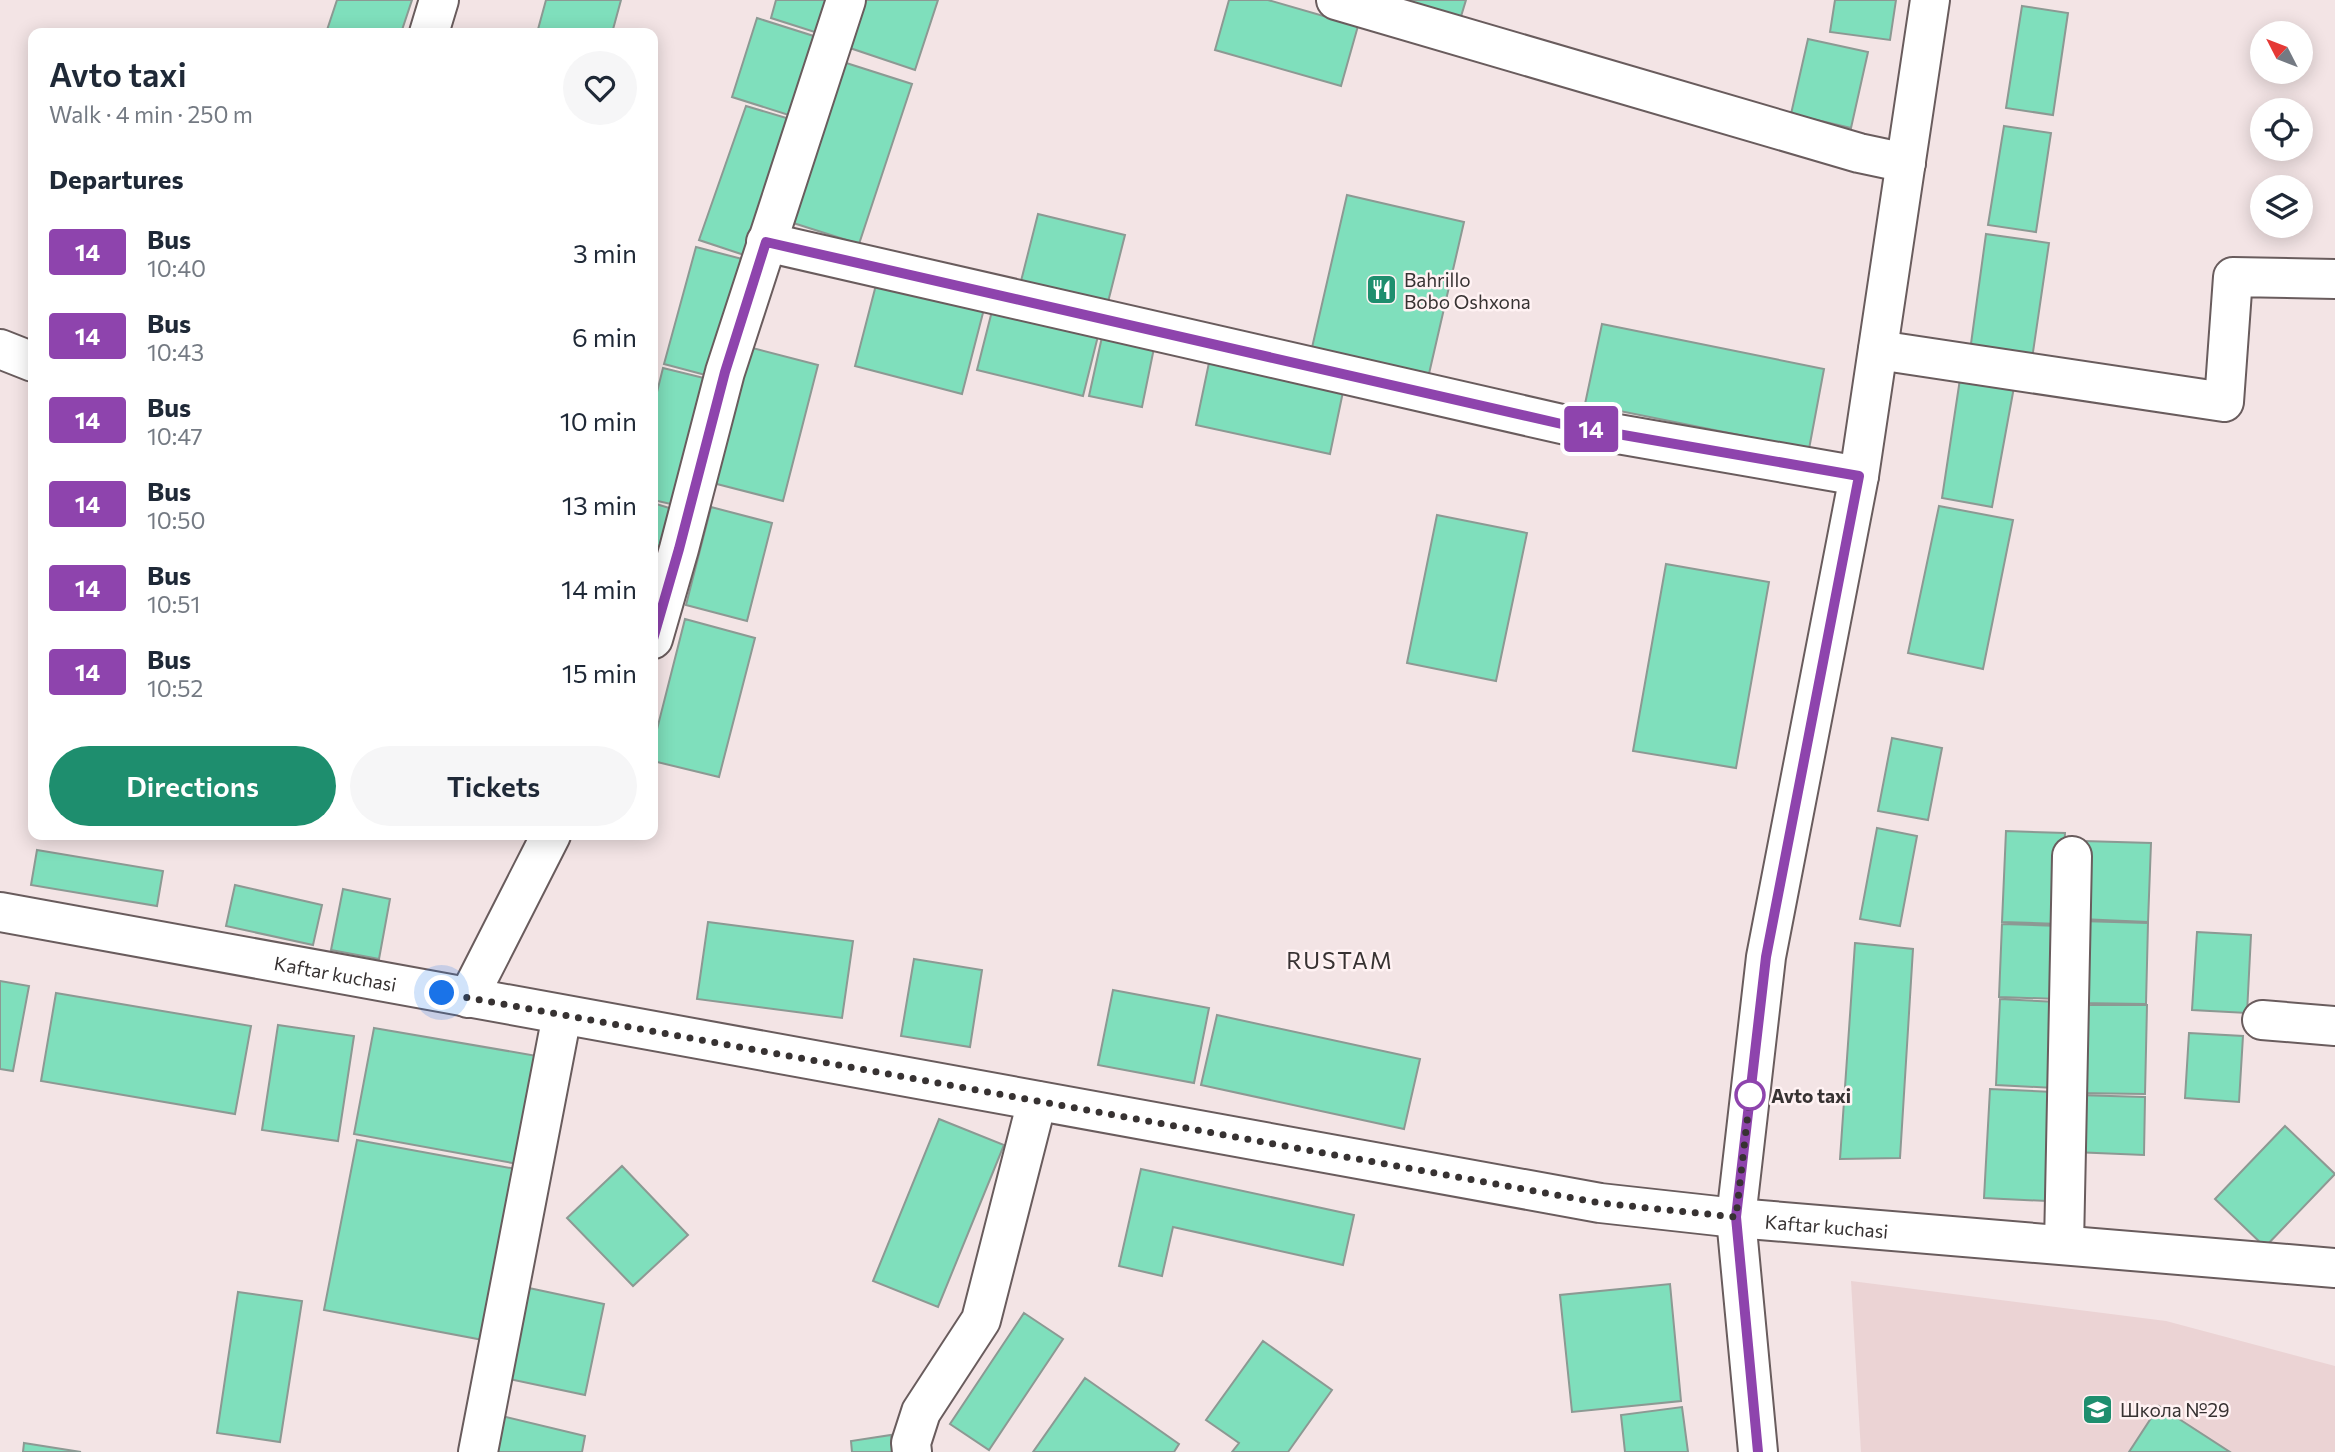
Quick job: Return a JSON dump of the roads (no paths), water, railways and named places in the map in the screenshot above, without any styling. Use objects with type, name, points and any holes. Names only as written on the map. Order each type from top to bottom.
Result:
[{"type":"street","points":[[431,28],[439,0]]},
{"type":"street","points":[[658,622],[725,372],[846,0]]},
{"type":"street","points":[[1335,0],[1859,153],[1906,163]]},
{"type":"street","points":[[1758,1452],[1736,1217],[1766,957],[1859,476],[1930,0]]},
{"type":"street","points":[[766,242],[1566,425],[1859,476]]},
{"type":"street","points":[[1878,351],[2224,402],[2233,277],[2335,279]]},
{"type":"street","points":[[0,349],[28,360]]},
{"type":"street","points":[[468,998],[548,840]]},
{"type":"street","points":[[2064,1245],[2072,856]]},
{"type":"street","name":"Kaftar kuchasi","points":[[0,912],[1600,1203],[2335,1268]]},
{"type":"street","points":[[478,1452],[562,1015]]},
{"type":"street","points":[[2262,1020],[2335,1026]]},
{"type":"street","points":[[912,1452],[911,1443],[920,1412],[981,1320],[1037,1101]]},
{"type":"place","name":"Bahrillo Bobo Oshxona","points":[[1381,290]]},
{"type":"place","name":"Avto taxi","points":[[1750,1095]]},
{"type":"place","name":"Школа №29","points":[[2097,1409]]},
{"type":"district","name":"RUSTAM","points":[[1340,960]]}]
